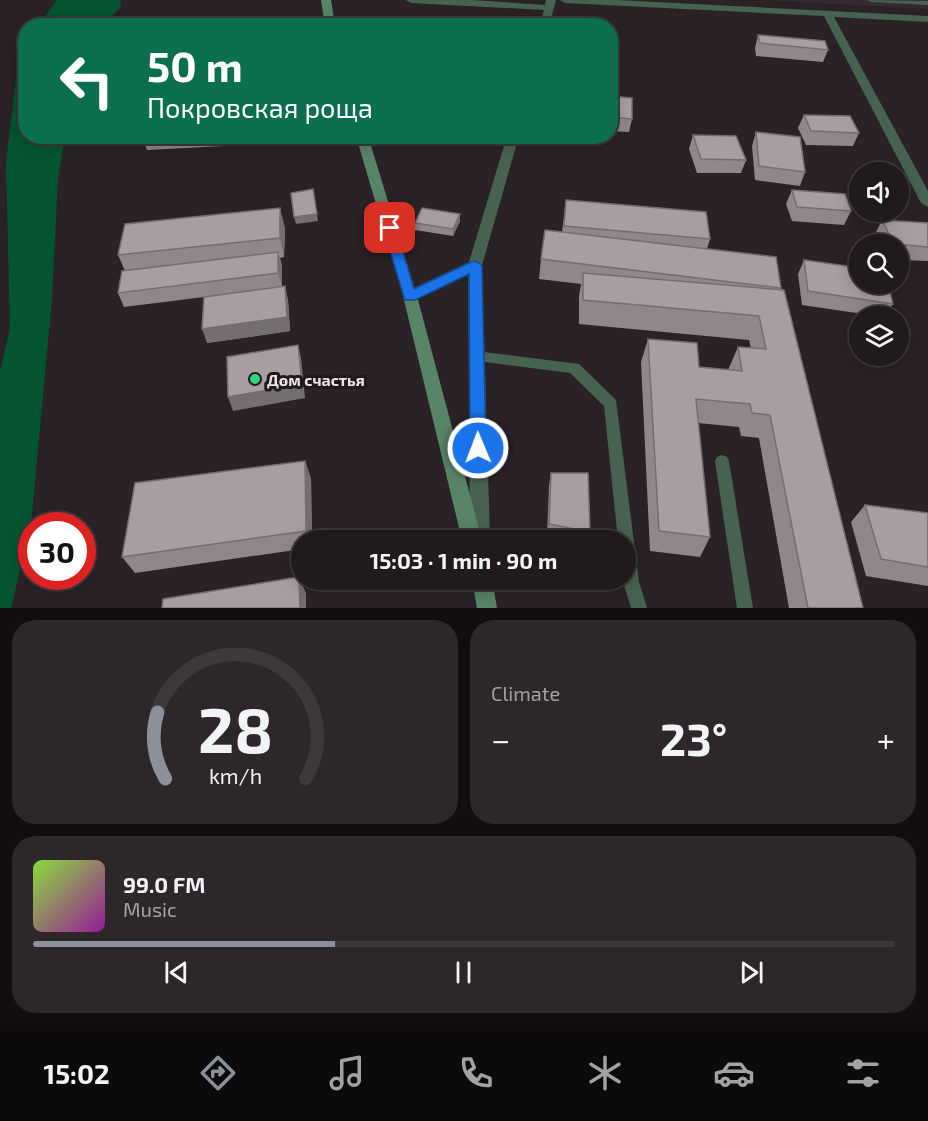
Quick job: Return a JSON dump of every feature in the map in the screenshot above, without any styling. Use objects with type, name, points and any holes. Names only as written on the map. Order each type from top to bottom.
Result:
[{"type":"main road","points":[[326,0],[329,18]]},
{"type":"main road","points":[[364,144],[410,296],[469,530]]},
{"type":"main road","points":[[484,590],[487,608]]},
{"type":"street","points":[[411,0],[550,4]]},
{"type":"street","points":[[565,0],[928,19]]},
{"type":"street","points":[[827,13],[928,204]]},
{"type":"street","points":[[480,530],[475,265],[511,144]]},
{"type":"street","points":[[410,296],[475,265]]},
{"type":"lane","points":[[871,0],[928,3]]},
{"type":"lane","points":[[476,356],[574,368],[611,404],[631,582],[639,608]]},
{"type":"lane","points":[[722,461],[745,608]]},
{"type":"shaded area","points":[[57,0],[120,0],[121,7],[110,18],[44,18]]},
{"type":"shaded area","points":[[763,0],[928,0],[928,9]]},
{"type":"shaded area","points":[[18,75],[18,144],[64,144],[58,178],[52,298],[32,512],[18,512],[18,579],[11,608],[0,608],[0,371],[10,329],[6,162]]},
{"type":"building","points":[[758,35],[825,41],[828,50],[760,43]]},
{"type":"building","points":[[618,97],[632,98],[632,119],[618,118]]},
{"type":"building","points":[[804,115],[850,116],[859,133],[811,131]]},
{"type":"building","points":[[756,132],[800,137],[805,172],[759,166]]},
{"type":"building","points":[[693,135],[736,136],[746,160],[701,159]]},
{"type":"building","points":[[313,189],[317,214],[294,217],[291,193]]},
{"type":"building","points":[[792,190],[845,194],[849,211],[797,207]]},
{"type":"building","points":[[566,200],[706,212],[710,239],[564,226]]},
{"type":"building","points":[[280,208],[280,238],[118,255],[125,224]]},
{"type":"building","points":[[422,208],[460,214],[453,229],[415,223]]},
{"type":"building","points":[[883,222],[928,223],[928,247],[909,245],[909,234],[889,234]]},
{"type":"building","points":[[545,230],[776,257],[781,288],[541,259]]},
{"type":"building","points":[[278,252],[278,273],[118,293],[122,271]]},
{"type":"building","points":[[804,260],[849,266],[849,294],[890,294],[893,304],[808,291]]},
{"type":"building","points":[[583,273],[784,290],[863,608],[808,608],[770,415],[752,413],[750,404],[696,399],[710,537],[659,531],[648,339],[697,343],[699,367],[742,371],[738,347],[766,349],[759,316],[583,300]]},
{"type":"building","points":[[285,286],[287,317],[202,329],[204,297]]},
{"type":"building","points":[[298,345],[302,384],[228,397],[227,357]]},
{"type":"building","points":[[305,461],[306,530],[291,530],[291,533],[122,557],[135,483]]},
{"type":"building","points":[[551,473],[588,473],[590,530],[549,524]]},
{"type":"building","points":[[865,505],[928,513],[928,567],[881,559]]},
{"type":"building","points":[[291,578],[291,590],[299,590],[300,608],[162,608],[163,599]]},
{"type":"place","name":"Дом счастья","points":[[255,379]]},
{"type":"route","points":[[390,228],[410,296],[475,265],[478,448]]}]
